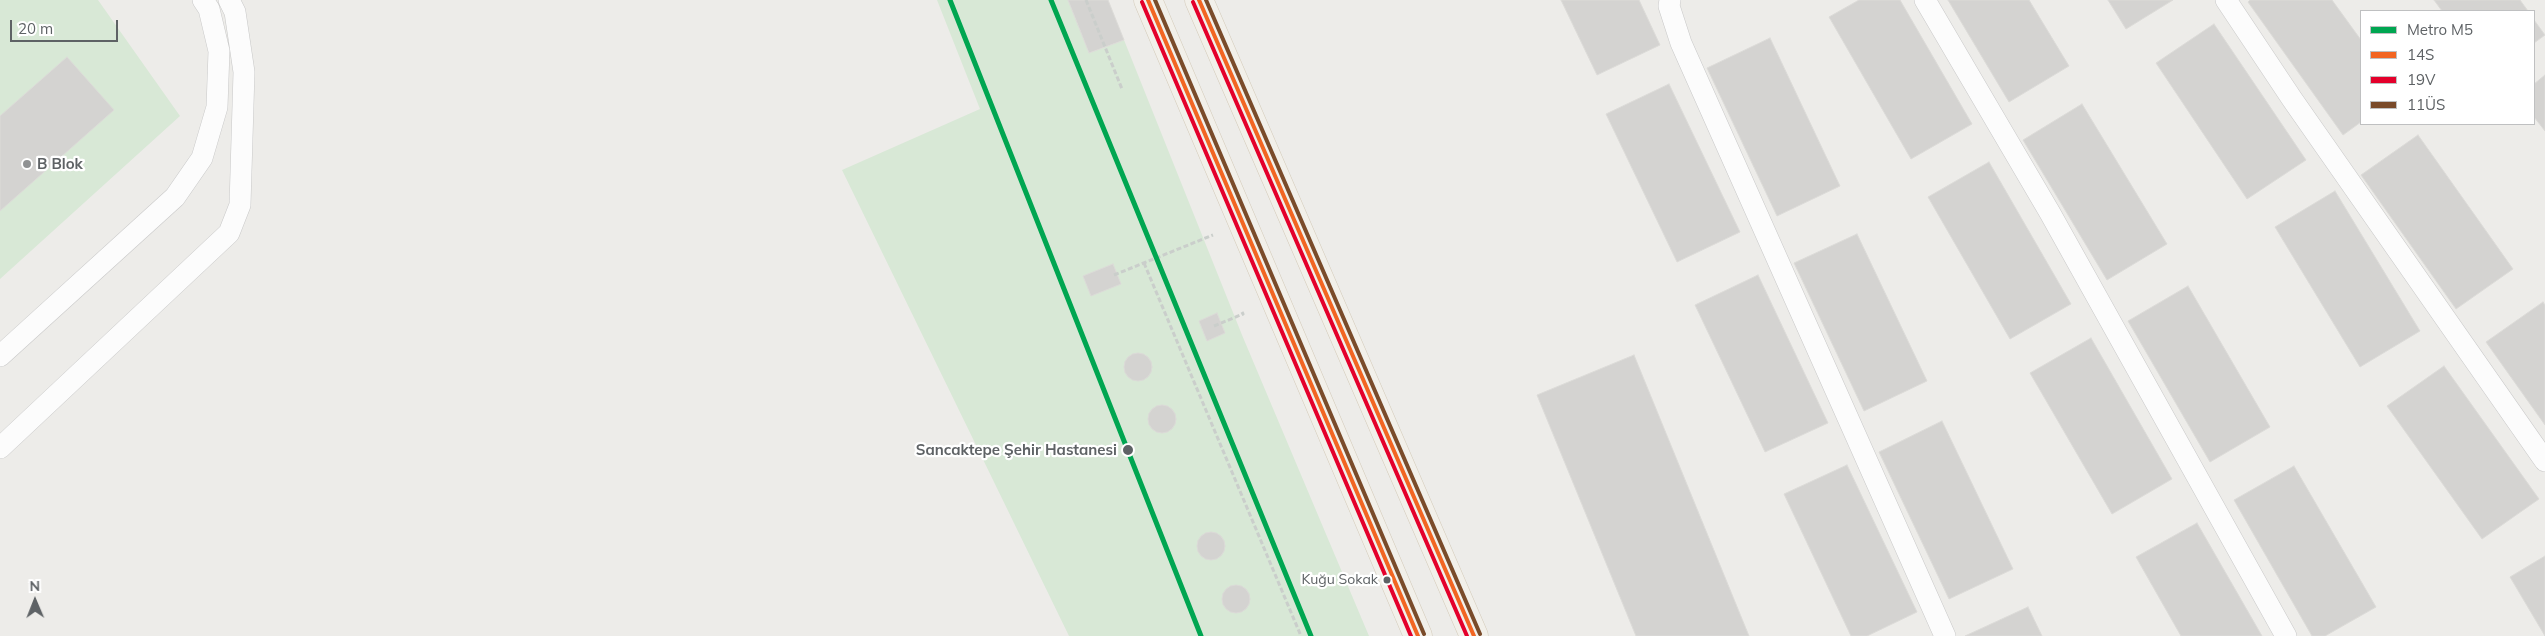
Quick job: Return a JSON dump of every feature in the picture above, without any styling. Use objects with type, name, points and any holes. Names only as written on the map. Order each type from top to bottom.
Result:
[{"type":"main road","points":[[1148,0],[1418,636]]},
{"type":"main road","points":[[1199,0],[1474,636]]},
{"type":"lane","points":[[0,356],[175,197],[202,158],[217,107],[219,51],[209,9],[203,0]]},
{"type":"lane","points":[[0,448],[229,233],[240,205],[244,72],[235,12],[229,0]]},
{"type":"lane","points":[[1670,0],[1681,43],[1945,636]]},
{"type":"lane","points":[[1925,0],[2050,213],[2286,636]]},
{"type":"lane","points":[[2226,0],[2545,461]]},
{"type":"path","points":[[1086,0],[1122,89]]},
{"type":"path","points":[[1114,275],[1243,223]]},
{"type":"path","points":[[1144,263],[1301,636]]},
{"type":"green space","points":[[0,0],[98,0],[180,116],[0,279]]},
{"type":"green space","points":[[937,0],[1068,0],[1089,53],[1124,40],[1242,335],[1369,636],[1069,636],[842,170],[980,109]]},
{"type":"building","points":[[1068,0],[1108,0],[1124,40],[1089,53]]},
{"type":"building","points":[[1561,0],[1639,0],[1660,45],[1597,75]]},
{"type":"building","points":[[1859,0],[1900,0],[1972,124],[1911,159],[1829,17]]},
{"type":"building","points":[[1948,0],[2029,0],[2069,66],[2009,102]]},
{"type":"building","points":[[2108,0],[2173,0],[2126,29]]},
{"type":"building","points":[[2250,0],[2332,0],[2360,39],[2360,123],[2343,135],[2248,2]]},
{"type":"building","points":[[2434,0],[2520,0],[2527,10],[2441,10]]},
{"type":"building","points":[[2535,21],[2545,35],[2535,42]]},
{"type":"building","points":[[2214,24],[2306,160],[2247,199],[2156,63]]},
{"type":"building","points":[[1770,38],[1840,186],[1777,216],[1707,68]]},
{"type":"building","name":"B Blok","points":[[67,57],[114,110],[0,211],[0,116]]},
{"type":"building","points":[[2545,75],[2545,131],[2535,118],[2535,83]]},
{"type":"building","points":[[1669,84],[1740,232],[1677,262],[1606,114]]},
{"type":"building","points":[[2082,104],[2167,244],[2107,280],[2023,140]]},
{"type":"building","points":[[2418,135],[2513,269],[2456,309],[2361,175]]},
{"type":"building","points":[[1989,162],[2071,304],[2010,339],[1928,197]]},
{"type":"building","points":[[2335,191],[2420,331],[2360,367],[2275,227]]},
{"type":"building","points":[[1857,234],[1927,381],[1864,411],[1794,263]]},
{"type":"building","points":[[1113,264],[1121,284],[1091,296],[1083,276]]},
{"type":"building","points":[[1758,275],[1828,423],[1765,452],[1695,305]]},
{"type":"building","points":[[2188,286],[2270,427],[2210,462],[2128,321]]},
{"type":"building","points":[[2543,302],[2545,305],[2545,425],[2486,342]]},
{"type":"building","points":[[1217,313],[1225,333],[1207,341],[1199,321]]},
{"type":"building","points":[[2091,338],[2172,479],[2112,514],[2030,373]]},
{"type":"building","points":[[1138,353],[1148,357],[1152,367],[1148,377],[1138,381],[1128,377],[1124,367],[1128,357]]},
{"type":"building","points":[[1634,355],[1749,636],[1636,636],[1537,395]]},
{"type":"building","points":[[2444,366],[2539,499],[2482,539],[2387,406]]},
{"type":"building","points":[[1162,405],[1172,409],[1176,419],[1172,429],[1162,433],[1152,429],[1148,419],[1152,409]]},
{"type":"building","points":[[1942,421],[2013,569],[1949,599],[1879,452]]},
{"type":"building","points":[[1847,465],[1917,612],[1867,636],[1851,636],[1784,494]]},
{"type":"building","points":[[2294,466],[2376,607],[2325,636],[2312,636],[2234,500]]},
{"type":"building","points":[[2197,523],[2262,636],[2181,636],[2136,557]]},
{"type":"building","points":[[1211,532],[1221,536],[1225,546],[1221,556],[1211,560],[1201,556],[1197,546],[1201,536]]},
{"type":"building","points":[[2545,556],[2545,636],[2510,577]]},
{"type":"building","points":[[1236,585],[1246,589],[1250,599],[1246,609],[1236,613],[1226,609],[1222,599],[1226,589]]},
{"type":"building","points":[[2028,607],[2042,636],[1965,636]]},
{"type":"metro line","name":"M5","points":[[950,0],[1201,636]]},
{"type":"metro line","name":"M5","points":[[1051,0],[1311,636]]},
{"type":"transit line","name":"14S","points":[[1148,0],[1418,636]]},
{"type":"transit line","name":"11ÜS","points":[[1155,0],[1424,634]]},
{"type":"transit line","name":"14S","points":[[1199,0],[1474,636]]},
{"type":"transit line","name":"11ÜS","points":[[1206,0],[1480,634]]},
{"type":"transit line","name":"19V","points":[[1142,2],[1411,636]]},
{"type":"transit line","name":"19V","points":[[1193,2],[1467,636]]},
{"type":"place","name":"B Blok","points":[[27,164]]},
{"type":"place","name":"Sancaktepe Şehir Hastanesi","points":[[1128,450]]},
{"type":"place","name":"Kuğu Sokak","points":[[1387,580]]}]
